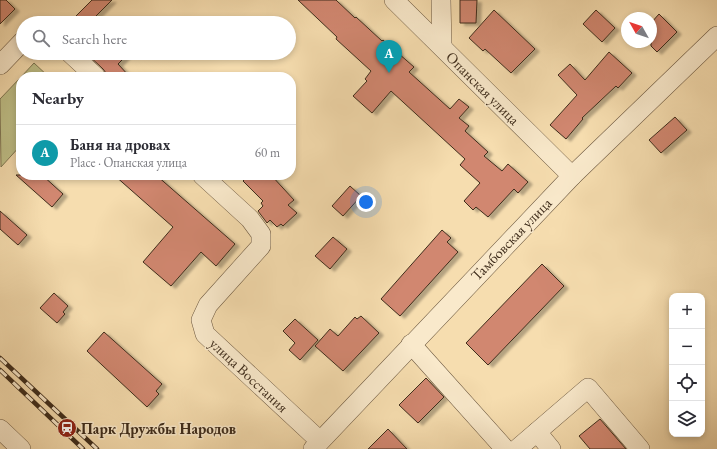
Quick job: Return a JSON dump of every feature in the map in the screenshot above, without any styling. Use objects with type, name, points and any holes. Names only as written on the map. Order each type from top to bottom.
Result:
[{"type":"street","name":"Опанская улица","points":[[394,0],[572,176]]},
{"type":"street","points":[[441,0],[442,47]]},
{"type":"street","name":"Тамбовская улица","points":[[316,445],[572,176],[717,36]]},
{"type":"street","points":[[0,65],[16,48]]},
{"type":"street","points":[[78,60],[91,72]]},
{"type":"street","name":"улица Восстания","points":[[207,180],[250,219],[261,234],[261,246],[208,304],[201,320],[205,334],[316,445]]},
{"type":"street","points":[[411,344],[505,449]]},
{"type":"street","points":[[517,449],[588,388],[640,449]]},
{"type":"street","points":[[0,429],[21,449]]},
{"type":"street","points":[[537,432],[552,449]]},
{"type":"green space","points":[[34,63],[44,72],[26,72]]},
{"type":"green space","points":[[16,82],[16,150],[1,167],[0,99]]},
{"type":"building","points":[[0,0],[6,0],[15,9],[0,24]]},
{"type":"building","points":[[92,0],[112,0],[96,16],[76,16]]},
{"type":"building","points":[[298,0],[336,0],[355,18],[356,17],[382,41],[383,40],[414,67],[409,72],[450,109],[459,99],[469,107],[459,118],[469,126],[465,131],[488,152],[484,156],[502,171],[508,164],[528,182],[518,193],[514,189],[488,217],[476,207],[473,210],[464,201],[480,183],[460,165],[465,159],[391,91],[372,113],[353,96],[367,81],[365,79],[371,71],[336,39],[337,37]]},
{"type":"building","points":[[460,0],[477,0],[476,23],[460,23]]},
{"type":"building","points":[[494,10],[535,49],[511,73],[485,49],[483,51],[469,38]]},
{"type":"building","points":[[596,10],[615,28],[602,42],[583,24]]},
{"type":"building","points":[[659,14],[677,32],[657,52],[653,48],[657,48],[657,16]]},
{"type":"building","points":[[609,52],[632,73],[618,88],[616,86],[582,118],[583,119],[566,139],[550,125],[577,95],[558,75],[570,64],[585,80]]},
{"type":"building","points":[[93,60],[122,60],[118,64],[125,72],[105,72]]},
{"type":"building","points":[[675,117],[687,130],[661,153],[649,140]]},
{"type":"building","points":[[22,180],[48,180],[63,194],[52,207]]},
{"type":"building","points":[[120,180],[162,180],[235,244],[216,266],[201,252],[171,286],[143,262],[173,227]]},
{"type":"building","points":[[276,180],[294,200],[288,205],[297,213],[283,226],[281,224],[277,227],[270,220],[267,223],[258,211],[263,206],[261,203],[263,201],[243,181]]},
{"type":"building","points":[[350,186],[361,196],[343,216],[332,206]]},
{"type":"building","points":[[0,211],[27,235],[18,245],[0,229]]},
{"type":"building","points":[[442,230],[451,238],[447,242],[458,252],[400,316],[381,299]]},
{"type":"building","points":[[333,237],[347,249],[330,269],[315,256]]},
{"type":"building","points":[[542,264],[564,286],[488,365],[466,343]]},
{"type":"building","points":[[54,293],[68,306],[63,312],[65,314],[57,323],[40,308]]},
{"type":"building","points":[[361,316],[379,333],[343,371],[315,346],[330,329],[338,336],[355,317],[357,319]]},
{"type":"building","points":[[295,319],[318,340],[300,360],[289,350],[295,343],[283,331]]},
{"type":"building","points":[[104,332],[162,384],[156,391],[159,394],[147,407],[87,351]]},
{"type":"building","points":[[426,378],[444,397],[418,423],[399,405]]},
{"type":"building","points":[[600,419],[626,449],[590,449],[579,436]]},
{"type":"building","points":[[388,429],[407,449],[368,449]]},
{"type":"railway","points":[[0,358],[97,449]]},
{"type":"railway","points":[[0,370],[83,449]]},
{"type":"place","name":"Баня на дровах","points":[[389,73]]},
{"type":"place","name":"Парк Дружбы Народов","points":[[67,428]]}]
